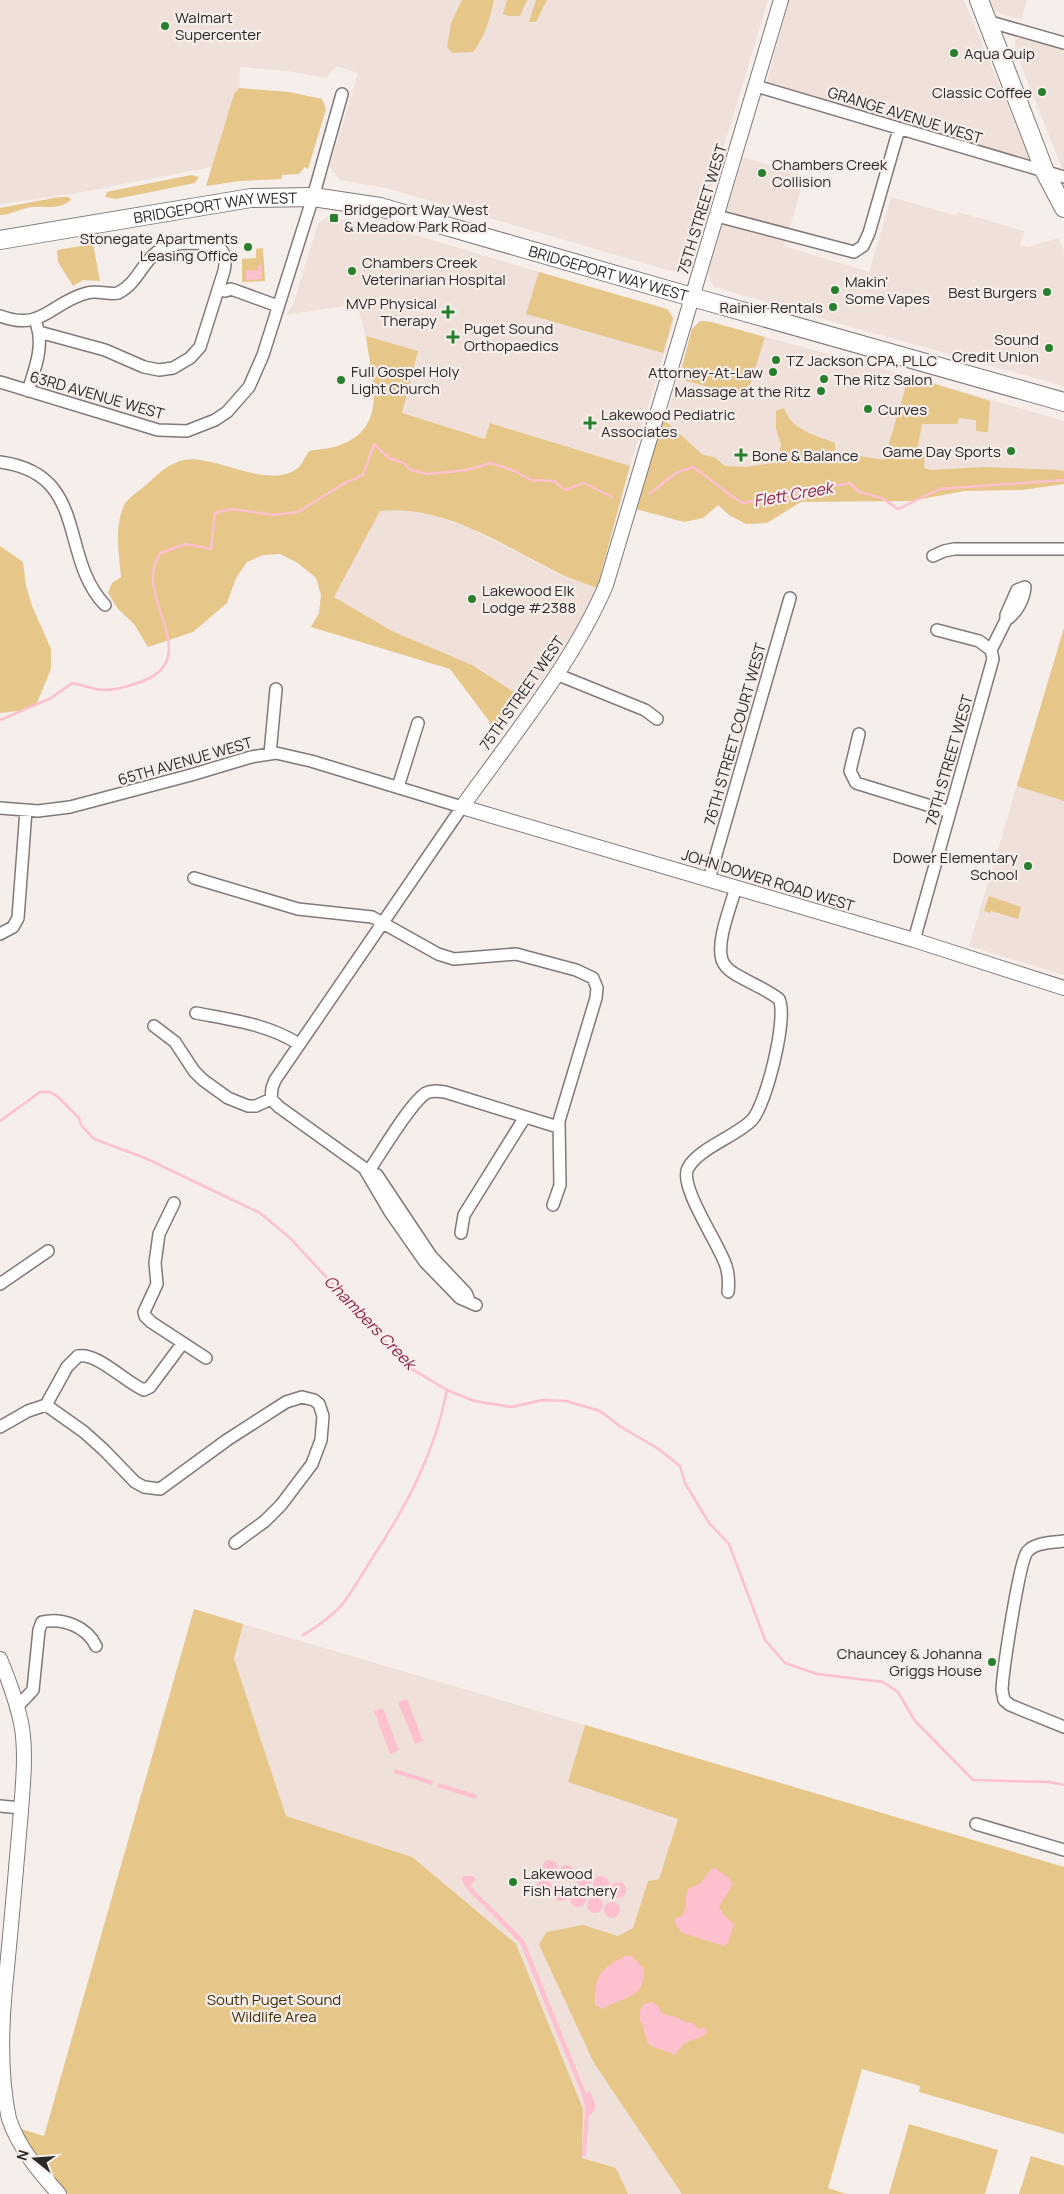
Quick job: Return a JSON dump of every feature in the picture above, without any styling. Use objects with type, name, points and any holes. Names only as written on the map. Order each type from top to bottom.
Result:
[{"type":"main road","points":[[979,0],[1045,172],[1064,208]]},
{"type":"main road","name":"BRIDGEPORT WAY WEST","points":[[0,240],[236,200],[270,197],[313,197],[380,207],[1064,402]]},
{"type":"street","name":"75TH STREET WEST","points":[[271,1098],[274,1082],[299,1044],[556,674],[591,618],[608,579],[781,0]]},
{"type":"street","points":[[987,21],[1064,43]]},
{"type":"street","name":"GRANGE AVENUE WEST","points":[[756,86],[1064,177]]},
{"type":"street","points":[[222,290],[231,289],[278,306],[313,197],[342,94]]},
{"type":"street","points":[[718,216],[848,252],[854,252],[863,246],[869,233],[899,129]]},
{"type":"street","points":[[0,316],[18,322],[34,320],[83,294],[92,292],[113,294],[120,292],[130,284],[145,262],[158,251],[174,245],[194,243],[216,247],[223,252],[225,259],[222,290],[198,350],[187,360],[168,369],[144,367],[114,353],[39,332]]},
{"type":"street","name":"63RD AVENUE WEST","points":[[0,382],[140,426],[173,432],[187,431],[215,420],[227,412],[243,395],[258,368],[278,306]]},
{"type":"street","points":[[28,391],[38,352],[39,332],[34,320]]},
{"type":"street","points":[[0,462],[17,466],[35,474],[59,495],[69,517],[84,573],[93,591],[105,605]]},
{"type":"street","points":[[933,556],[954,549],[1064,549]]},
{"type":"street","name":"76TH STREET COURT WEST","points":[[709,879],[790,598]]},
{"type":"street","name":"78TH STREET WEST","points":[[914,940],[993,660],[991,650],[1006,620]]},
{"type":"street","points":[[937,630],[979,642],[991,650]]},
{"type":"street","points":[[556,674],[645,710],[657,719]]},
{"type":"street","points":[[270,754],[276,689]]},
{"type":"street","points":[[398,787],[418,723]]},
{"type":"street","points":[[859,734],[850,762],[850,771],[856,783],[950,812]]},
{"type":"street","name":"65TH AVENUE WEST","points":[[0,808],[57,810],[87,804],[251,757],[270,754],[296,757],[462,807]]},
{"type":"street","name":"JOHN DOWER ROAD WEST","points":[[462,807],[914,940],[1064,988]]},
{"type":"street","points":[[0,934],[13,928],[18,918],[26,810]]},
{"type":"street","points":[[194,878],[285,906],[366,916],[383,922],[438,954],[454,959],[516,954],[583,972],[591,976],[597,984],[596,998],[558,1128],[560,1185],[553,1205]]},
{"type":"street","points":[[728,1292],[729,1279],[726,1264],[696,1204],[686,1179],[687,1170],[695,1160],[732,1136],[755,1116],[767,1084],[783,1015],[779,999],[769,991],[735,974],[722,959],[720,949],[736,887]]},
{"type":"street","points":[[196,1013],[263,1027],[278,1032],[299,1044]]},
{"type":"street","points":[[154,1026],[174,1042],[194,1071],[203,1080],[228,1098],[248,1106],[256,1106],[271,1098],[279,1107],[354,1159],[368,1172],[377,1175],[431,1256],[466,1293],[472,1303]]},
{"type":"street","points":[[368,1172],[411,1109],[421,1097],[429,1092],[445,1092],[558,1128]]},
{"type":"street","points":[[461,1233],[464,1215],[525,1117]]},
{"type":"street","points":[[174,1203],[159,1234],[154,1263],[157,1284],[144,1312],[151,1322],[206,1358]]},
{"type":"street","points":[[0,1284],[48,1251]]},
{"type":"street","points":[[0,1426],[28,1411],[46,1405],[67,1367],[78,1356],[90,1356],[135,1386],[148,1390],[182,1344]]},
{"type":"street","points":[[46,1405],[97,1444],[135,1482],[144,1487],[160,1489],[227,1440],[286,1402],[302,1397],[314,1400],[319,1404],[323,1416],[321,1440],[312,1464],[281,1505],[265,1522],[236,1543]]},
{"type":"street","points":[[1064,1541],[1034,1546],[1026,1554],[1020,1574],[1003,1679],[1003,1696],[1010,1705],[1064,1727]]},
{"type":"street","points":[[16,1708],[33,1690],[39,1630],[45,1622],[52,1621],[79,1628],[90,1636],[96,1646]]},
{"type":"street","points":[[0,1659],[22,1727],[24,1762],[3,2014],[0,2078],[5,2128],[60,2194]]},
{"type":"street","points":[[0,1806],[21,1808]]},
{"type":"street","points":[[976,1824],[1064,1850]]},
{"type":"shaded area","points":[[0,0],[768,0],[691,256],[680,269],[671,271],[386,188],[340,180],[330,167],[358,73],[337,66],[326,78],[287,71],[240,67],[239,88],[234,94],[212,167],[71,194],[0,204]]},
{"type":"shaded area","points":[[789,0],[964,0],[1031,161],[767,82]]},
{"type":"shaded area","points":[[990,0],[1027,0],[1021,20],[995,12]]},
{"type":"shaded area","points":[[1021,37],[1064,49],[1064,173],[1015,50],[1015,40]]},
{"type":"shaded area","points":[[743,157],[805,176],[784,246],[869,272],[891,197],[957,216],[958,212],[1024,231],[1020,245],[1028,247],[1059,238],[1064,253],[1064,386],[714,287],[708,273]]},
{"type":"shaded area","points":[[327,217],[388,227],[670,311],[674,321],[630,466],[491,423],[486,439],[401,413],[417,351],[366,336],[356,304],[286,315],[294,302],[317,226]]},
{"type":"shaded area","points":[[261,265],[262,279],[246,280],[246,270],[258,271],[258,266]]},
{"type":"shaded area","points":[[700,321],[711,322],[909,376],[1064,421],[1064,471],[951,476],[653,464],[692,329]]},
{"type":"shaded area","points":[[400,509],[431,514],[472,529],[553,571],[597,588],[584,620],[527,701],[472,665],[392,631],[333,597],[380,511]]},
{"type":"shaded area","name":"Dower Elementary School","points":[[1064,628],[1064,975],[969,946]]},
{"type":"shaded area","name":"Lakewood Fish Hatchery","points":[[243,1624],[585,1725],[568,1782],[678,1818],[659,1879],[648,1881],[633,1928],[619,1936],[583,1925],[546,1932],[539,1945],[594,2063],[682,2194],[628,2194],[616,2168],[582,2158],[583,2109],[412,1857],[286,1816],[234,1659]]},
{"type":"shaded area","points":[[407,1699],[423,1741],[415,1744],[398,1702]]},
{"type":"shaded area","points":[[383,1708],[399,1750],[390,1754],[374,1711]]},
{"type":"shaded area","points":[[395,1769],[433,1781],[432,1785],[394,1773]]},
{"type":"shaded area","points":[[439,1783],[477,1795],[476,1799],[437,1787]]},
{"type":"shaded area","points":[[547,1860],[553,1860],[558,1865],[556,1874],[547,1876],[542,1871],[542,1865]]},
{"type":"shaded area","points":[[564,1865],[570,1865],[575,1870],[573,1879],[564,1881],[559,1876],[559,1870]]},
{"type":"shaded area","points":[[714,1868],[727,1876],[733,1884],[719,1907],[734,1924],[728,1943],[724,1946],[682,1933],[675,1923],[676,1918],[682,1916],[684,1912],[688,1889],[701,1883],[710,1870]]},
{"type":"shaded area","points":[[581,1871],[587,1871],[592,1876],[590,1885],[581,1887],[576,1882],[576,1876]]},
{"type":"shaded area","points":[[464,1876],[473,1876],[476,1879],[470,1886],[524,1940],[586,2093],[590,2091],[596,2107],[589,2117],[586,2156],[582,2156],[585,2107],[582,2095],[520,1943],[466,1888],[461,1879]]},
{"type":"shaded area","points":[[598,1876],[604,1876],[609,1881],[607,1890],[598,1892],[593,1887],[593,1881]]},
{"type":"shaded area","points":[[541,1880],[547,1880],[552,1885],[550,1894],[541,1896],[536,1891],[536,1885]]},
{"type":"shaded area","points":[[615,1882],[621,1882],[626,1887],[624,1896],[615,1898],[610,1893],[610,1887]]},
{"type":"shaded area","points":[[558,1885],[564,1885],[569,1890],[567,1899],[558,1901],[553,1896],[553,1890]]},
{"type":"shaded area","points":[[575,1891],[581,1891],[586,1896],[584,1905],[575,1907],[570,1902],[570,1896]]},
{"type":"shaded area","points":[[592,1897],[598,1897],[603,1902],[601,1911],[592,1913],[587,1908],[587,1902]]},
{"type":"shaded area","points":[[609,1902],[615,1902],[620,1907],[618,1916],[609,1918],[604,1913],[604,1907]]},
{"type":"shaded area","points":[[625,1956],[632,1956],[644,1969],[641,1986],[632,1995],[603,2009],[595,2005],[597,1981],[600,1975],[609,1965]]},
{"type":"shaded area","points":[[652,2002],[657,2005],[664,2015],[693,2023],[698,2029],[705,2028],[707,2032],[685,2043],[674,2055],[653,2047],[648,2043],[640,2021],[640,2010],[644,2004]]},
{"type":"green space","points":[[462,0],[494,0],[484,34],[473,52],[452,53],[447,47],[451,23]]},
{"type":"green space","points":[[507,0],[527,0],[520,16],[503,14]]},
{"type":"green space","points":[[536,0],[547,0],[536,22],[529,22]]},
{"type":"green space","points":[[239,88],[289,92],[322,99],[326,109],[308,169],[305,167],[299,174],[282,175],[281,179],[240,181],[206,186],[234,94]]},
{"type":"green space","points":[[191,175],[199,177],[195,183],[116,199],[105,197],[107,192]]},
{"type":"green space","points":[[59,197],[69,197],[71,200],[62,205],[32,207],[0,215],[0,208]]},
{"type":"green space","points":[[93,244],[100,281],[83,280],[73,286],[58,262],[57,250]]},
{"type":"green space","points":[[263,248],[265,281],[242,282],[242,259],[256,258],[256,249]]},
{"type":"green space","points":[[539,272],[667,309],[673,318],[663,353],[526,314]]},
{"type":"green space","points":[[700,321],[711,322],[765,337],[746,397],[679,379],[692,329]]},
{"type":"green space","points":[[366,336],[418,351],[402,413],[485,439],[490,423],[630,466],[597,588],[562,574],[490,537],[448,520],[426,514],[380,511],[334,597],[392,631],[472,665],[520,696],[498,733],[450,669],[311,627],[319,613],[321,595],[316,578],[298,563],[280,554],[263,555],[247,562],[236,578],[227,603],[193,632],[148,647],[134,624],[118,609],[108,593],[112,583],[121,577],[118,532],[124,505],[169,466],[179,461],[197,460],[258,474],[273,476],[287,474],[299,467],[309,451],[336,446],[356,437],[366,426],[372,414],[374,400]]},
{"type":"green space","points":[[909,376],[990,401],[988,432],[976,431],[976,420],[959,418],[957,424],[922,424],[917,451],[925,453],[924,468],[931,470],[984,467],[1059,470],[1064,471],[1064,484],[1022,490],[964,491],[911,501],[801,502],[767,523],[746,524],[729,515],[718,505],[703,518],[684,522],[636,509],[661,417],[703,455],[714,457],[725,466],[746,467],[778,462],[781,445],[776,429],[776,411],[784,408],[792,422],[798,427],[835,443],[835,452],[884,460]]},
{"type":"green space","points":[[0,546],[23,562],[26,586],[32,606],[51,649],[51,669],[36,705],[18,711],[0,713]]},
{"type":"green space","points":[[1064,628],[1064,801],[1017,786]]},
{"type":"green space","points":[[989,896],[1021,907],[1018,919],[991,911],[990,913],[984,911]]},
{"type":"green space","name":"South Puget Sound Wildlife Area","points":[[194,1609],[243,1624],[234,1659],[286,1816],[412,1857],[516,1944],[583,2109],[582,2158],[616,2168],[628,2194],[68,2194],[44,2166],[18,2128],[44,2136]]},
{"type":"green space","points":[[585,1725],[1064,1867],[1064,2134],[919,2092],[920,2086],[862,2069],[828,2188],[846,2194],[682,2194],[594,2063],[539,1945],[546,1932],[583,1925],[618,1936],[633,1928],[648,1881],[659,1879],[678,1819],[568,1782]]},
{"type":"green space","points":[[909,2124],[998,2150],[985,2194],[889,2194]]},
{"type":"green space","points":[[1031,2156],[1064,2166],[1064,2194],[1019,2194]]},
{"type":"waterway","name":"Flett Creek","points":[[0,720],[51,698],[72,683],[109,690],[143,681],[159,672],[167,661],[169,648],[167,634],[154,589],[153,572],[160,553],[186,544],[211,549],[215,513],[231,509],[274,515],[298,512],[343,484],[363,475],[374,444],[389,458],[404,463],[410,470],[428,474],[467,470],[491,463],[514,471],[531,480],[554,481],[565,490],[584,483],[612,497]]},
{"type":"waterway","name":"Flett Creek","points":[[649,494],[676,473],[693,467],[743,503],[850,483],[859,492],[882,498],[898,509],[939,489],[1064,480]]},
{"type":"waterway","name":"Chambers Creek","points":[[0,1121],[40,1092],[49,1092],[57,1096],[79,1118],[81,1125],[94,1139],[145,1158],[260,1213],[290,1238],[410,1368],[447,1390],[474,1401],[512,1407],[542,1400],[566,1401],[600,1411],[621,1427],[657,1448],[680,1466],[685,1483],[709,1523],[729,1544],[765,1640],[785,1663],[817,1674],[883,1682],[898,1692],[915,1721],[973,1780],[1049,1782],[1064,1785]]},
{"type":"waterway","points":[[303,1635],[335,1612],[344,1602],[396,1520],[427,1458],[442,1413],[447,1390]]},
{"type":"place","name":"Walmart Supercenter","points":[[165,26]]},
{"type":"place","name":"Aqua Quip","points":[[954,53]]},
{"type":"place","name":"Classic Coffee","points":[[1042,92]]},
{"type":"place","name":"Chambers Creek Collision","points":[[762,173]]},
{"type":"place","name":"Bridgeport Way West & Meadow Park Road","points":[[334,218]]},
{"type":"place","name":"Stonegate Apartments Leasing Office","points":[[248,247]]},
{"type":"place","name":"Chambers Creek Veterinarian Hospital","points":[[352,271]]},
{"type":"place","name":"Makin' Some Vapes","points":[[835,290]]},
{"type":"place","name":"Best Burgers","points":[[1047,292]]},
{"type":"place","name":"Rainier Rentals","points":[[833,307]]},
{"type":"place","name":"MVP Physical Therapy","points":[[448,312]]},
{"type":"place","name":"Puget Sound Orthopaedics","points":[[453,337]]},
{"type":"place","name":"Sound Credit Union","points":[[1049,348]]},
{"type":"place","name":"TZ Jackson CPA, PLLC","points":[[776,360]]},
{"type":"place","name":"Attorney-At-Law","points":[[773,372]]},
{"type":"place","name":"The Ritz Salon","points":[[824,379]]},
{"type":"place","name":"Full Gospel Holy Light Church","points":[[341,380]]},
{"type":"place","name":"Massage at the Ritz","points":[[821,391]]},
{"type":"place","name":"Curves","points":[[868,409]]},
{"type":"place","name":"Lakewood Pediatric Associates","points":[[590,423]]},
{"type":"place","name":"Game Day Sports","points":[[1011,451]]},
{"type":"place","name":"Bone & Balance","points":[[741,455]]},
{"type":"place","name":"Lakewood Elk Lodge #2388","points":[[472,599]]},
{"type":"place","name":"Dower Elementary School","points":[[1028,866]]},
{"type":"place","name":"Chauncey & Johanna Griggs House","points":[[992,1662]]},
{"type":"place","name":"Lakewood Fish Hatchery","points":[[513,1882]]}]
